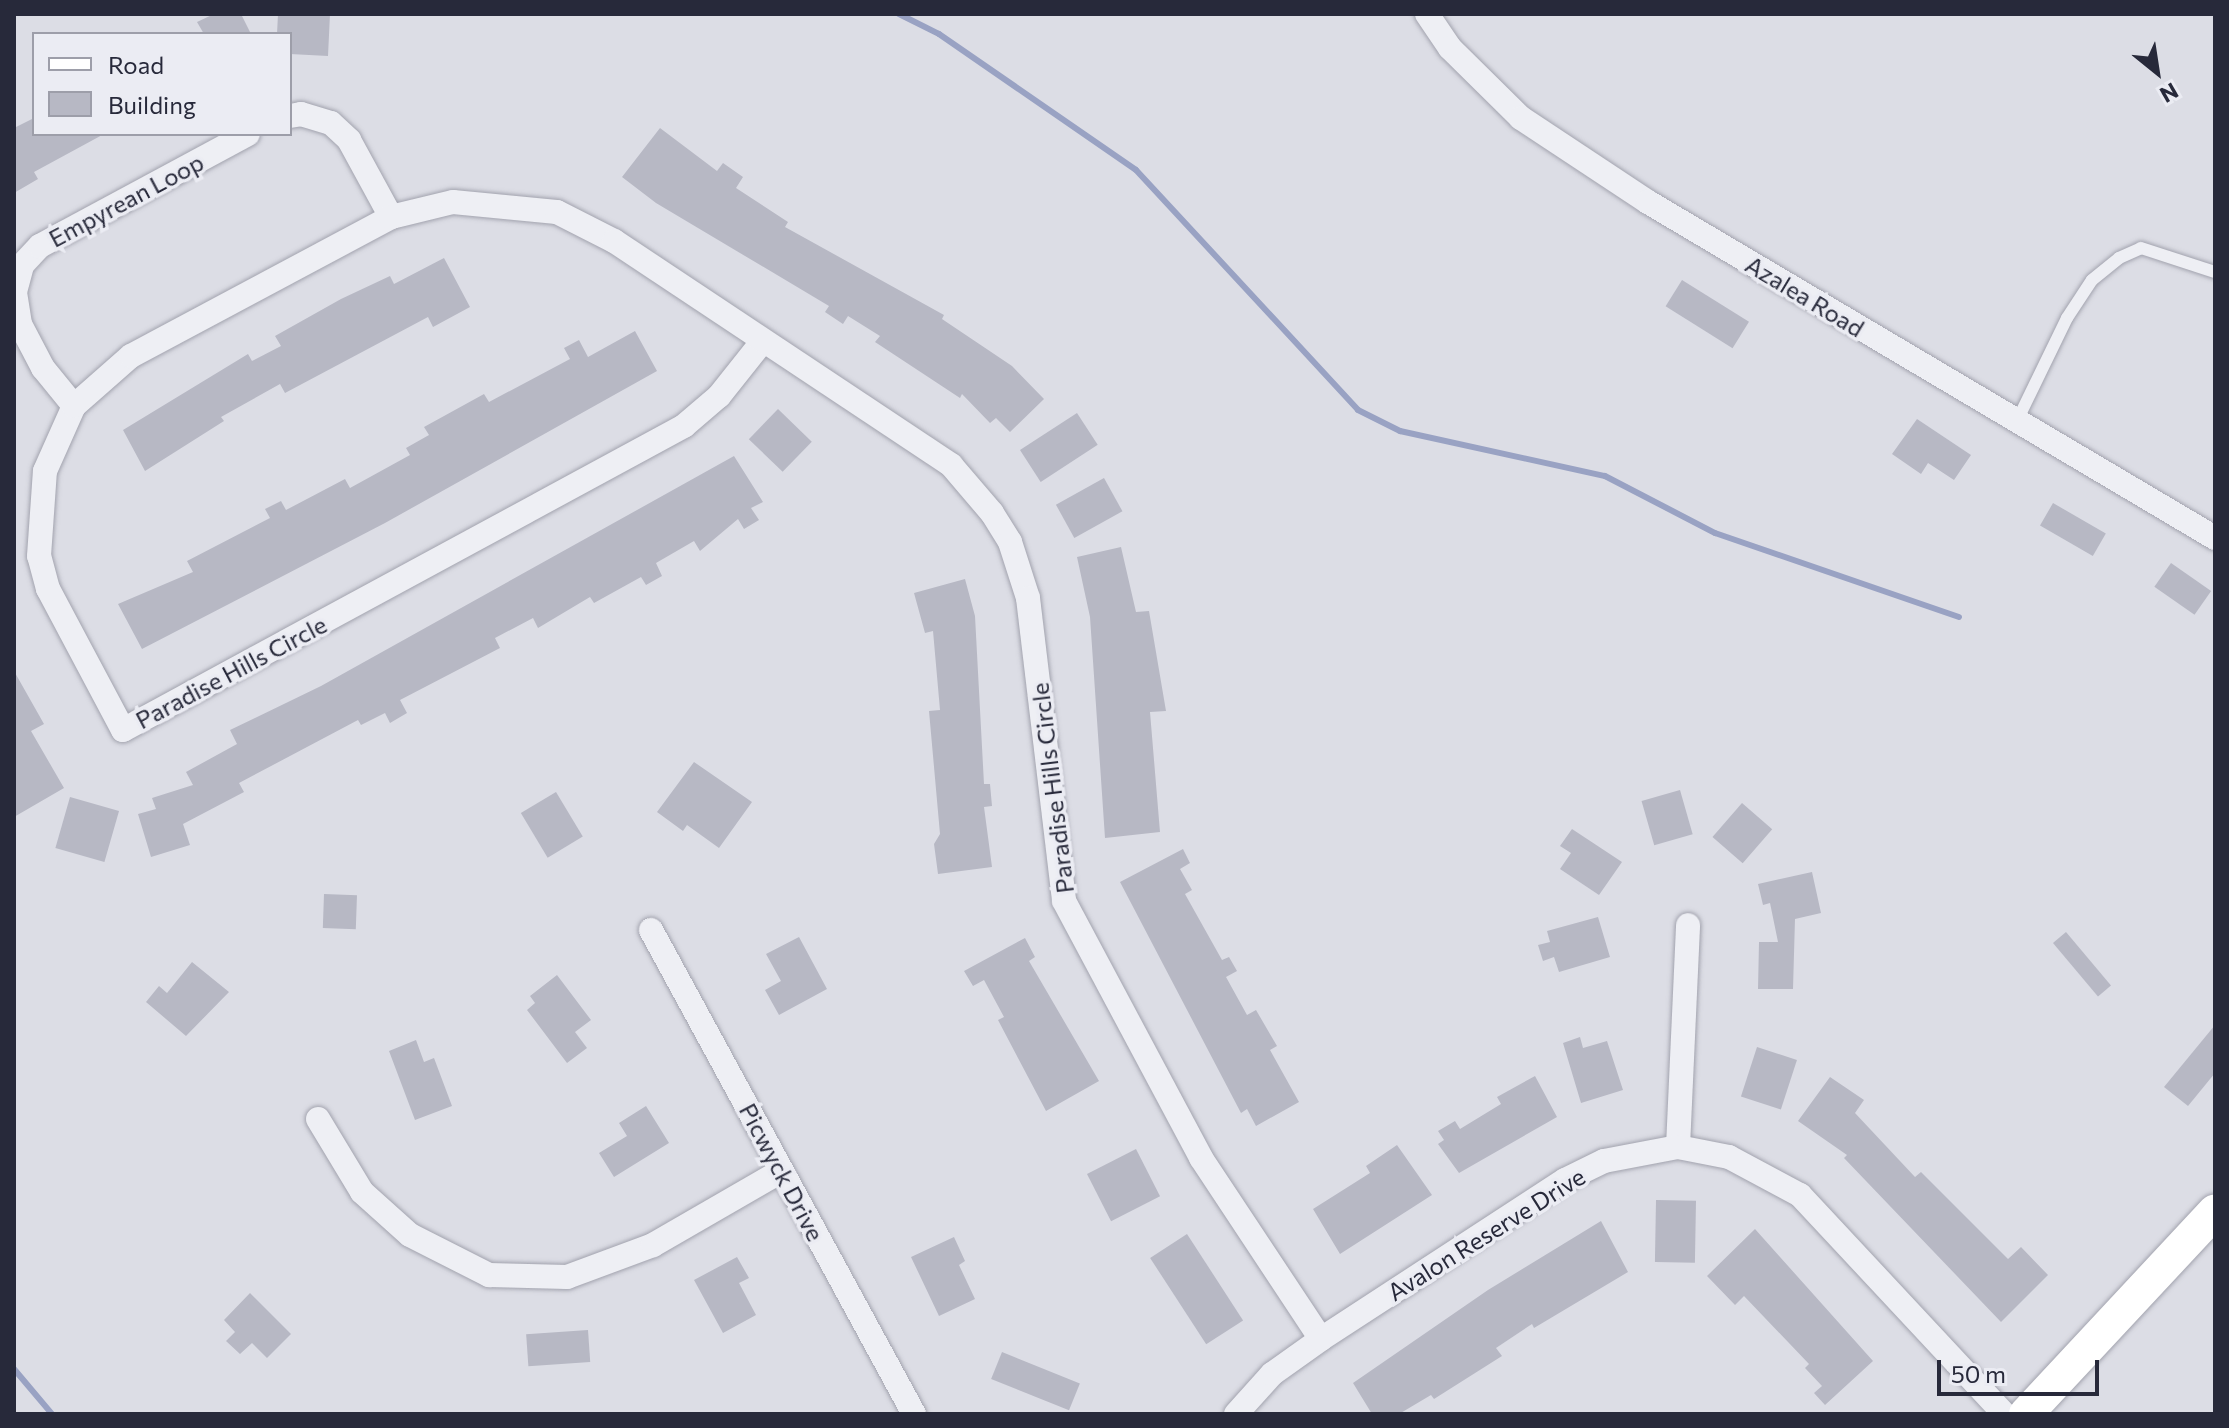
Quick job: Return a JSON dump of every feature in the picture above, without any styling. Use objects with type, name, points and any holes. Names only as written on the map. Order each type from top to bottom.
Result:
[{"type":"main road","points":[[2026,1414],[2215,1211]]},
{"type":"street","name":"Azalea Road","points":[[1427,14],[1450,48],[1521,118],[1648,202],[2016,423],[2215,538]]},
{"type":"street","points":[[292,116],[301,114],[331,123],[349,140],[391,217]]},
{"type":"street","name":"Empyrean Loop","points":[[74,406],[43,368],[20,324],[15,292],[22,265],[40,246],[244,136]]},
{"type":"street","name":"Paradise Hills Circle","points":[[762,342],[719,396],[684,426],[123,730],[48,589],[39,556],[45,471],[74,406],[131,356],[391,217],[453,202],[557,212],[614,241],[951,465],[1010,542],[1034,634],[1064,901],[1201,1158],[1321,1339]]},
{"type":"street","points":[[1678,1147],[1688,925]]},
{"type":"street","name":"Picwyck Drive","points":[[651,930],[914,1414]]},
{"type":"street","points":[[318,1119],[362,1192],[410,1235],[489,1275],[567,1277],[653,1245],[781,1171]]},
{"type":"street","name":"Avalon Reserve Drive","points":[[1236,1414],[1272,1374],[1321,1339],[1565,1180],[1604,1161],[1678,1147],[1729,1157],[1800,1195],[2004,1414]]},
{"type":"lane","points":[[2016,423],[2092,280],[2141,248],[2215,272]]},
{"type":"building","points":[[214,14],[241,14],[250,32],[203,32],[197,22]]},
{"type":"building","points":[[278,14],[330,14],[328,56],[292,54],[292,32],[277,32]]},
{"type":"building","points":[[32,119],[32,136],[100,136],[34,172],[38,179],[14,193],[14,128]]},
{"type":"building","points":[[660,128],[717,171],[723,163],[743,177],[736,188],[788,222],[785,227],[944,315],[942,319],[1012,366],[1044,399],[1010,432],[996,418],[990,423],[962,394],[960,398],[875,342],[880,336],[848,316],[843,324],[825,312],[829,306],[656,203],[622,177]]},
{"type":"building","points":[[444,258],[470,307],[433,327],[428,317],[285,393],[280,384],[221,417],[224,421],[145,471],[123,430],[248,354],[252,361],[281,346],[275,336],[341,299],[390,276],[394,284]]},
{"type":"building","points":[[1682,280],[1749,322],[1733,348],[1666,306]]},
{"type":"building","points":[[635,331],[657,371],[385,523],[142,649],[118,604],[193,572],[187,561],[270,518],[265,509],[281,501],[286,510],[345,479],[350,488],[410,455],[406,448],[429,435],[424,427],[484,394],[489,402],[570,359],[564,348],[579,340],[588,357]]},
{"type":"building","points":[[778,409],[812,442],[783,472],[749,439]]},
{"type":"building","points":[[1077,413],[1098,445],[1041,482],[1020,450]]},
{"type":"building","points":[[1917,419],[1971,455],[1954,480],[1928,463],[1921,474],[1892,454]]},
{"type":"building","points":[[734,456],[763,502],[751,508],[759,520],[744,529],[738,519],[700,551],[694,541],[656,563],[662,576],[646,585],[641,577],[594,603],[590,597],[538,628],[533,618],[495,638],[500,648],[400,700],[407,713],[390,723],[385,713],[361,725],[358,720],[239,783],[244,792],[183,824],[190,845],[151,857],[138,814],[156,809],[152,798],[193,785],[186,772],[237,744],[230,730],[321,686]]},
{"type":"building","points":[[1104,478],[1122,511],[1074,538],[1056,505]]},
{"type":"building","points":[[2053,503],[2106,534],[2093,556],[2040,526]]},
{"type":"building","points":[[1121,547],[1136,612],[1149,611],[1166,711],[1150,712],[1160,832],[1105,838],[1090,617],[1077,557]]},
{"type":"building","points":[[2171,563],[2211,591],[2195,615],[2154,587]]},
{"type":"building","points":[[965,579],[975,616],[984,784],[990,784],[992,806],[984,807],[992,867],[938,874],[934,844],[940,834],[929,711],[940,710],[933,631],[925,633],[914,593]]},
{"type":"building","points":[[14,671],[44,724],[31,731],[64,788],[14,817]]},
{"type":"building","points":[[694,762],[752,802],[719,848],[687,825],[683,831],[657,812]]},
{"type":"building","points":[[1680,790],[1693,834],[1654,845],[1642,801]]},
{"type":"building","points":[[556,792],[583,837],[548,858],[521,813]]},
{"type":"building","points":[[70,797],[119,811],[104,862],[55,848]]},
{"type":"building","points":[[1742,803],[1772,829],[1743,863],[1712,837]]},
{"type":"building","points":[[1572,829],[1622,862],[1599,895],[1560,869],[1571,853],[1560,846]]},
{"type":"building","points":[[1183,849],[1190,863],[1180,869],[1192,890],[1185,894],[1222,960],[1229,957],[1237,971],[1226,977],[1247,1015],[1256,1010],[1277,1046],[1270,1050],[1299,1102],[1256,1126],[1247,1109],[1241,1113],[1120,882]]},
{"type":"building","points":[[1812,872],[1821,913],[1795,919],[1793,989],[1758,989],[1759,942],[1778,942],[1770,903],[1763,905],[1758,884]]},
{"type":"building","points":[[324,894],[357,895],[356,929],[323,928]]},
{"type":"building","points":[[1598,917],[1610,957],[1559,972],[1554,957],[1543,961],[1538,945],[1550,942],[1547,931]]},
{"type":"building","points":[[2066,932],[2111,986],[2098,997],[2053,943]]},
{"type":"building","points":[[799,937],[827,989],[779,1015],[765,990],[781,981],[766,954]]},
{"type":"building","points":[[1025,938],[1035,957],[1029,961],[1099,1081],[1046,1111],[998,1020],[1004,1017],[984,980],[973,986],[964,971]]},
{"type":"building","points":[[192,962],[229,992],[186,1036],[146,1002],[159,986],[167,993]]},
{"type":"building","points":[[557,975],[591,1020],[575,1032],[587,1048],[567,1063],[527,1010],[535,1003],[530,996]]},
{"type":"building","points":[[2215,1025],[2215,1073],[2188,1106],[2164,1087]]},
{"type":"building","points":[[1580,1037],[1583,1048],[1607,1041],[1623,1090],[1581,1103],[1563,1043]]},
{"type":"building","points":[[416,1040],[424,1062],[434,1058],[452,1106],[415,1120],[389,1051]]},
{"type":"building","points":[[1757,1047],[1797,1060],[1781,1109],[1741,1096]]},
{"type":"building","points":[[1535,1076],[1557,1117],[1459,1173],[1438,1144],[1444,1140],[1438,1131],[1455,1121],[1460,1129],[1501,1104],[1497,1097]]},
{"type":"building","points":[[1830,1077],[1864,1100],[1855,1113],[1915,1177],[1921,1172],[2008,1259],[2021,1247],[2048,1275],[2001,1322],[1844,1158],[1847,1155],[1798,1121]]},
{"type":"building","points":[[646,1106],[669,1143],[614,1177],[599,1153],[627,1136],[619,1123]]},
{"type":"building","points":[[1397,1145],[1432,1195],[1340,1254],[1313,1209],[1370,1173],[1366,1166]]},
{"type":"building","points":[[1136,1149],[1160,1196],[1111,1221],[1087,1174]]},
{"type":"building","points":[[1656,1200],[1696,1201],[1695,1263],[1655,1262]]},
{"type":"building","points":[[1601,1221],[1628,1272],[1534,1328],[1532,1324],[1496,1348],[1502,1356],[1434,1399],[1431,1395],[1399,1414],[1372,1414],[1353,1383],[1488,1290]]},
{"type":"building","points":[[1755,1229],[1873,1361],[1825,1405],[1814,1393],[1822,1386],[1805,1368],[1809,1364],[1744,1296],[1735,1305],[1707,1276]]},
{"type":"building","points":[[1187,1234],[1243,1320],[1206,1344],[1150,1258]]},
{"type":"building","points":[[954,1237],[965,1261],[959,1265],[975,1299],[939,1316],[911,1257]]},
{"type":"building","points":[[737,1257],[749,1278],[739,1283],[756,1315],[723,1333],[694,1280]]},
{"type":"building","points":[[250,1293],[291,1334],[267,1358],[252,1343],[240,1354],[226,1341],[235,1332],[224,1320]]},
{"type":"building","points":[[588,1330],[590,1362],[528,1366],[526,1334]]},
{"type":"building","points":[[1002,1352],[1080,1383],[1069,1410],[991,1379]]},
{"type":"waterway","points":[[899,14],[939,34],[1136,170],[1358,410],[1400,431],[1605,476],[1715,533],[1959,617]]},
{"type":"waterway","points":[[14,1369],[52,1414]]}]
